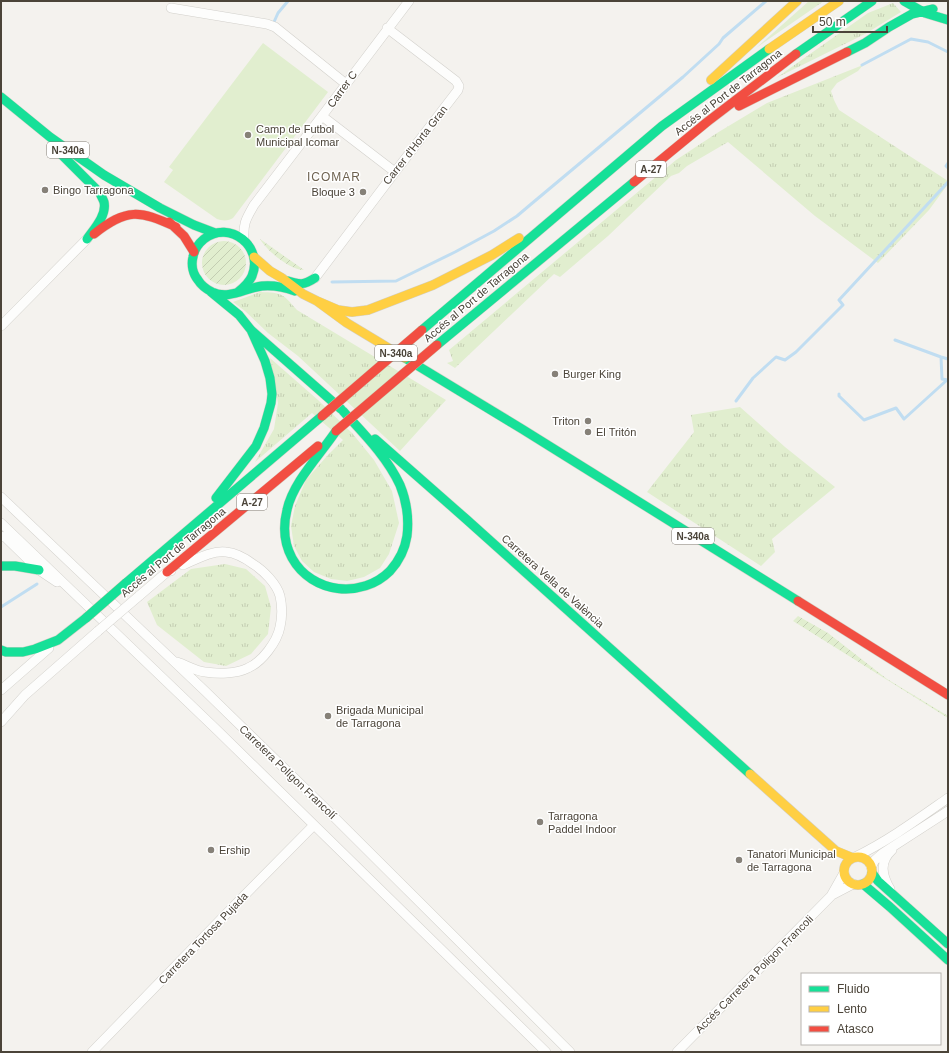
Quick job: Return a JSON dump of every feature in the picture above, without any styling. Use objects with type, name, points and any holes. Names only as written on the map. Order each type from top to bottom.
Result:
[{"type":"main road","points":[[692,104],[709,82],[797,1]]},
{"type":"main road","name":"Accés al Port de Tarragona","points":[[58,640],[86,618],[422,330],[596,184],[662,126],[839,1]]},
{"type":"main road","name":"Accés al Port de Tarragona","points":[[167,572],[437,345],[707,122],[785,61],[872,1]]},
{"type":"main road","points":[[904,1],[921,12]]},
{"type":"main road","points":[[916,1],[933,13],[948,20]]},
{"type":"main road","points":[[707,122],[865,43],[912,14],[921,12],[948,13]]},
{"type":"main road","points":[[794,78],[822,68],[872,46],[919,18],[933,13]]},
{"type":"main road","name":"N-340a","points":[[1,97],[51,138],[83,161],[135,194],[204,230],[216,233],[226,232],[236,234],[250,247],[254,257],[303,294]]},
{"type":"main road","points":[[25,116],[68,162],[100,193],[104,200],[105,209],[98,223],[87,239]]},
{"type":"main road","points":[[317,301],[338,310],[352,312],[368,310],[433,285],[462,271],[521,237],[596,184]]},
{"type":"main road","name":"N-340a","points":[[135,194],[176,227],[187,239],[194,252]]},
{"type":"main road","points":[[87,239],[119,217],[133,214],[148,215],[176,227]]},
{"type":"main road","points":[[199,520],[258,444],[265,427],[272,394],[270,379],[264,359],[251,330],[239,315],[199,283],[194,274],[192,263],[194,252],[206,237],[216,233]]},
{"type":"main road","points":[[238,292],[246,285],[252,276],[255,267],[254,257]]},
{"type":"main road","points":[[282,278],[298,285],[309,283],[315,278]]},
{"type":"main road","name":"N-340a","points":[[210,292],[228,295],[253,287],[263,286],[286,288],[317,301],[347,324],[528,433],[948,695]]},
{"type":"main road","name":"Carretera Vella de València","points":[[251,330],[466,519],[836,852],[854,858]]},
{"type":"main road","points":[[336,431],[302,478],[288,504],[284,535],[288,550],[297,565],[309,578],[324,586],[340,590],[356,589],[371,585],[384,578],[395,567],[407,542],[407,513],[404,498],[399,485],[381,455],[343,411]]},
{"type":"main road","points":[[1,566],[19,565],[39,570]]},
{"type":"main road","points":[[1,650],[6,652],[22,652],[35,649],[58,640]]},
{"type":"main road","name":"Carretera Vella de València","points":[[836,852],[844,871]]},
{"type":"main road","points":[[948,944],[878,881],[866,860],[863,858],[854,858],[848,862],[844,871],[847,880],[858,884],[890,907],[948,960]]},
{"type":"main road","points":[[858,884],[868,880],[871,870]]},
{"type":"street","name":"Carrer C","points":[[244,240],[243,229],[254,205],[409,1]]},
{"type":"street","points":[[171,8],[267,24],[275,27],[346,84]]},
{"type":"street","name":"Carrer d'Horta Gran","points":[[315,278],[394,172],[458,90],[459,86],[456,81],[387,28]]},
{"type":"street","points":[[322,116],[394,172]]},
{"type":"street","points":[[1,326],[87,239]]},
{"type":"street","name":"Carretera Polígon Francolí","points":[[1,497],[172,660],[328,812],[570,1052]]},
{"type":"street","name":"Carretera Polígon Francolí","points":[[1,523],[218,730],[546,1052]]},
{"type":"street","points":[[1,536],[5,537],[39,570],[74,592]]},
{"type":"street","points":[[167,572],[207,554],[225,552],[243,557],[261,568],[271,580],[279,595],[281,614],[280,627],[276,639],[268,652],[259,661],[247,669],[235,672],[204,672],[172,660]]},
{"type":"street","name":"Accés al Port de Tarragona","points":[[1,722],[25,695],[167,572]]},
{"type":"street","name":"Accés al Port de Tarragona","points":[[1,690],[58,640]]},
{"type":"street","points":[[854,858],[887,839],[948,798]]},
{"type":"street","points":[[871,870],[875,860],[883,853],[948,811]]},
{"type":"street","name":"Carretera Tortosa Pujada","points":[[92,1052],[314,825]]},
{"type":"street","points":[[892,894],[884,879],[883,866],[887,855],[903,840]]},
{"type":"street","name":"Accés Carretera Poligon Francoli","points":[[677,1052],[831,896],[844,871]]},
{"type":"street","name":"Accés Carretera Poligon Francoli","points":[[831,896],[858,884]]},
{"type":"green space","points":[[809,1],[824,1],[756,48]]},
{"type":"green space","points":[[893,3],[901,12],[865,34],[776,78],[868,13]]},
{"type":"green space","name":"Camp de Futbol Municipal Icomar","points":[[263,43],[328,92],[233,218],[219,220],[164,182],[173,170],[169,167]]},
{"type":"green space","points":[[863,65],[858,71],[837,83],[831,91],[839,110],[948,181],[948,184],[929,210],[878,263],[815,216],[728,142],[687,166],[679,173],[671,176],[608,236],[560,277],[554,274],[455,368],[447,363],[453,361],[449,350],[676,160],[767,103]]},
{"type":"green space","points":[[260,239],[304,270],[292,267],[279,259],[263,244]]},
{"type":"green space","points":[[220,241],[228,241],[233,242],[240,247],[245,254],[245,272],[240,279],[233,284],[220,285],[212,282],[205,275],[202,267],[202,259],[205,251],[212,244]]},
{"type":"green space","points":[[260,292],[282,295],[297,310],[446,400],[400,451],[298,356],[268,333],[245,311],[233,302]]},
{"type":"green space","points":[[270,358],[318,400],[352,433],[374,460],[392,491],[399,523],[389,554],[380,568],[364,577],[347,581],[331,579],[314,572],[302,561],[294,546],[291,526],[295,506],[306,480],[343,440],[312,413],[255,462],[274,429],[278,403]]},
{"type":"green space","points":[[740,407],[785,447],[835,487],[772,539],[775,552],[761,566],[647,492],[694,432],[691,415]]},
{"type":"green space","points":[[225,564],[246,569],[265,586],[271,607],[268,634],[251,654],[226,666],[204,662],[157,625],[147,602],[191,569]]},
{"type":"green space","points":[[798,616],[828,633],[887,679],[948,716],[948,718],[793,621]]},
{"type":"waterway","points":[[274,22],[278,13],[288,1]]},
{"type":"waterway","points":[[332,282],[396,281],[494,231],[517,216],[683,77],[719,44],[723,38],[766,1]]},
{"type":"waterway","points":[[862,65],[911,39],[928,42],[948,52]]},
{"type":"waterway","points":[[948,163],[946,166],[948,168]]},
{"type":"waterway","points":[[736,401],[753,378],[776,357],[785,360],[796,352],[843,305],[839,300],[948,182]]},
{"type":"waterway","points":[[895,340],[948,359]]},
{"type":"waterway","points":[[941,357],[942,379],[948,380]]},
{"type":"waterway","points":[[839,394],[839,396],[864,420],[896,408],[904,419],[947,380]]},
{"type":"waterway","points":[[1,607],[37,584]]},
{"type":"traffic: fast","points":[[796,54],[872,1]]},
{"type":"traffic: fast","points":[[904,1],[925,13],[948,20]]},
{"type":"traffic: fast","points":[[847,52],[865,43],[912,14],[933,9]]},
{"type":"traffic: fast","points":[[422,330],[662,126],[769,49]]},
{"type":"traffic: fast","points":[[1,97],[50,137],[104,175],[160,208],[194,225],[215,233]]},
{"type":"traffic: fast","points":[[57,150],[100,193],[104,202],[104,212],[102,217],[87,239]]},
{"type":"traffic: fast","points":[[437,345],[634,182]]},
{"type":"traffic: fast","points":[[238,292],[248,283],[252,276],[254,265],[253,255],[249,246],[234,234],[224,232],[214,234],[204,239],[194,252],[192,266],[195,275],[201,284],[212,292],[225,295],[237,293],[262,286],[287,288],[295,291]]},
{"type":"traffic: fast","points":[[288,281],[302,284],[315,278]]},
{"type":"traffic: fast","points":[[211,292],[239,315],[251,330],[341,409]]},
{"type":"traffic: fast","points":[[216,498],[256,446],[264,428],[271,403],[272,394],[270,378],[265,361],[251,330]]},
{"type":"traffic: fast","points":[[405,358],[798,601]]},
{"type":"traffic: fast","points":[[336,431],[295,489],[287,510],[285,534],[289,552],[301,570],[312,579],[324,585],[352,589],[366,586],[379,580],[390,571],[399,559],[405,546],[408,517],[406,504],[400,485],[389,465],[343,411]]},
{"type":"traffic: fast","points":[[126,583],[322,416]]},
{"type":"traffic: fast","points":[[375,439],[750,774]]},
{"type":"traffic: fast","points":[[1,566],[15,566],[39,570]]},
{"type":"traffic: fast","points":[[86,618],[126,583]]},
{"type":"traffic: fast","points":[[1,650],[6,652],[23,652],[35,649],[58,640],[86,618]]},
{"type":"traffic: fast","points":[[872,873],[878,881],[948,944]]},
{"type":"traffic: fast","points":[[863,884],[948,960]]},
{"type":"traffic: slow","points":[[711,80],[797,1]]},
{"type":"traffic: slow","points":[[769,49],[839,1]]},
{"type":"traffic: slow","points":[[317,301],[338,310],[352,312],[368,310],[433,285],[492,255],[519,238]]},
{"type":"traffic: slow","points":[[254,257],[270,271],[303,294],[317,301],[347,323],[405,358]]},
{"type":"traffic: slow","points":[[750,774],[836,851],[853,858]]},
{"type":"traffic: slow","points":[[858,857],[868,861],[872,871],[868,881],[858,885],[848,881],[844,871],[848,861],[858,857]]},
{"type":"traffic: jam","points":[[739,106],[847,52]]},
{"type":"traffic: jam","points":[[634,182],[707,122],[796,54]]},
{"type":"traffic: jam","points":[[94,234],[116,220],[134,214],[152,217],[176,227]]},
{"type":"traffic: jam","points":[[169,222],[184,236],[194,252]]},
{"type":"traffic: jam","points":[[322,416],[422,330]]},
{"type":"traffic: jam","points":[[336,431],[437,345]]},
{"type":"traffic: jam","points":[[167,572],[318,446]]},
{"type":"traffic: jam","points":[[798,601],[948,695]]},
{"type":"place","name":"Camp de Futbol Municipal Icomar","points":[[248,135]]},
{"type":"place","name":"Bingo Tarragona","points":[[45,190]]},
{"type":"place","name":"Bloque 3","points":[[363,192]]},
{"type":"place","name":"Burger King","points":[[555,374]]},
{"type":"place","name":"Triton","points":[[588,421]]},
{"type":"place","name":"El Tritón","points":[[588,432]]},
{"type":"place","name":"Brigada Municipal de Tarragona","points":[[328,716]]},
{"type":"place","name":"Tarragona Paddel Indoor","points":[[540,822]]},
{"type":"place","name":"Ership","points":[[211,850]]},
{"type":"place","name":"Tanatori Municipal de Tarragona","points":[[739,860]]},
{"type":"district","name":"ICOMAR","points":[[334,177]]}]
